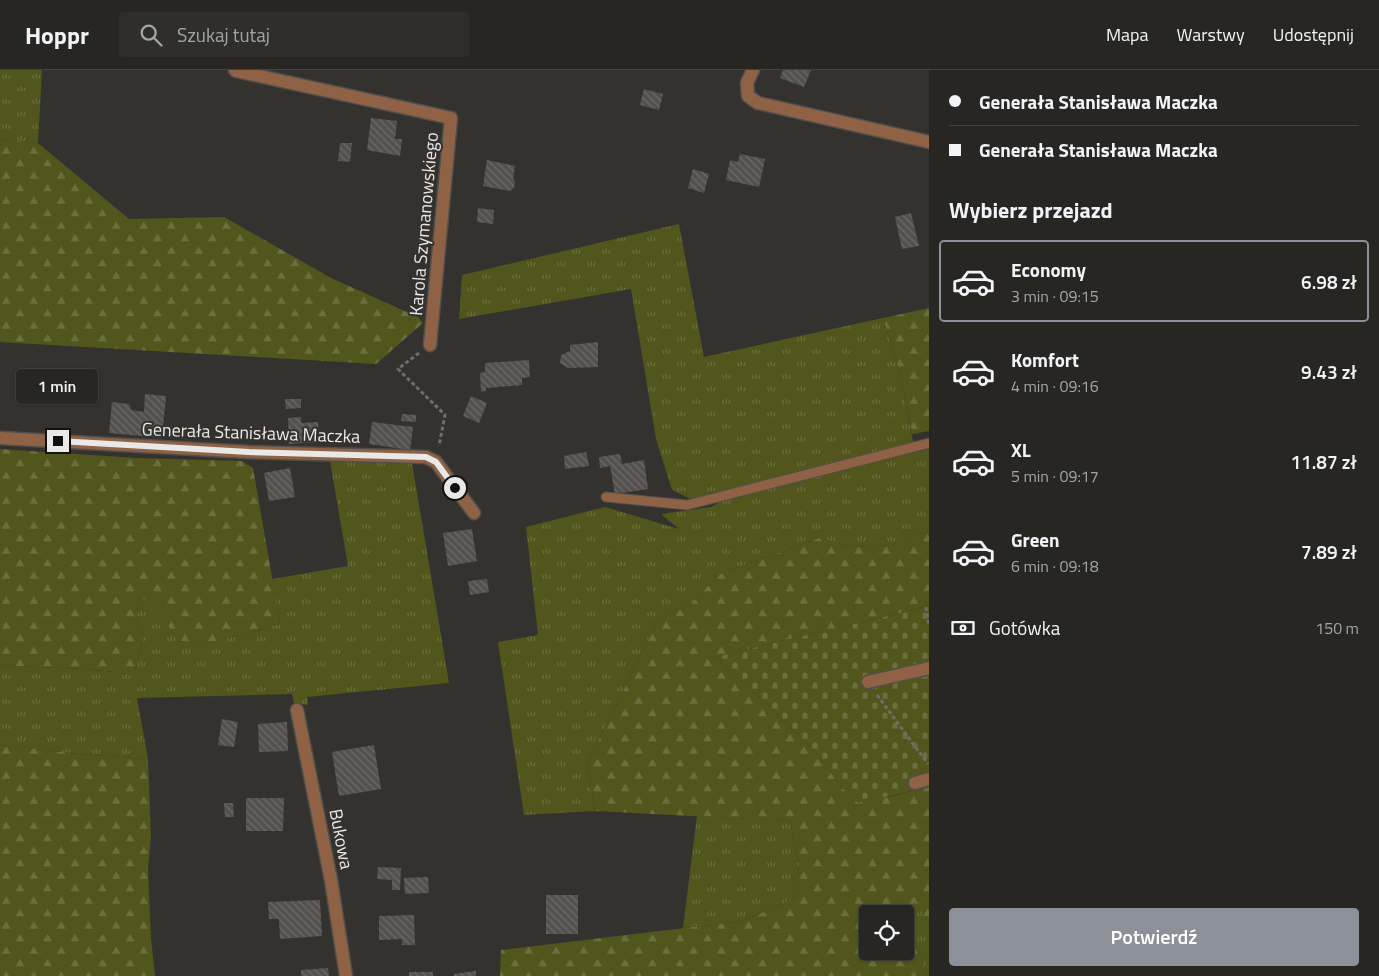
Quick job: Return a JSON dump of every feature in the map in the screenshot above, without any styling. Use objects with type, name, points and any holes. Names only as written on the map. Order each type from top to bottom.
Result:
[{"type":"street","name":"Karola Szymanowskiego","points":[[236,70],[452,118],[430,345]]},
{"type":"street","points":[[753,70],[747,83],[748,96],[758,103],[929,142]]},
{"type":"street","name":"Generała Stanisława Maczka","points":[[0,438],[249,452],[426,457],[436,462]]},
{"type":"street","points":[[436,462],[474,513]]},
{"type":"street","points":[[868,682],[929,668]]},
{"type":"street","name":"Bukowa","points":[[297,710],[331,880],[346,976]]},
{"type":"street","points":[[915,783],[929,779]]},
{"type":"lane","points":[[606,497],[687,505],[929,443]]},
{"type":"path","points":[[430,345],[398,369],[445,415],[436,462]]},
{"type":"path","points":[[926,606],[929,625]]},
{"type":"path","points":[[868,682],[929,765]]},
{"type":"green space","points":[[0,70],[42,70],[38,143],[0,139]]},
{"type":"green space","points":[[0,139],[38,143],[129,219],[224,217],[331,278],[418,317],[423,323],[376,364],[0,342]]},
{"type":"green space","points":[[679,224],[704,357],[883,318],[901,377],[915,452],[929,449],[929,531],[892,545],[852,547],[819,538],[720,574],[691,604],[658,621],[587,763],[595,811],[524,815],[498,642],[538,635],[526,527],[605,507],[679,529],[661,514],[711,507],[718,503],[716,492],[691,499],[672,490],[656,439],[631,289],[459,319],[462,275]]},
{"type":"green space","points":[[929,308],[929,431],[912,434],[901,377],[883,318]]},
{"type":"green space","points":[[0,449],[136,458],[242,461],[253,468],[280,623],[262,630],[202,644],[177,641],[161,613],[139,595],[137,615],[142,642],[134,675],[84,669],[0,665]]},
{"type":"green space","points":[[330,461],[412,463],[449,683],[307,697],[308,705],[294,703],[292,694],[137,698],[148,759],[79,754],[0,745],[0,665],[84,669],[134,675],[142,642],[137,615],[139,595],[161,613],[178,641],[202,644],[262,630],[280,623],[272,579],[348,566]]},
{"type":"green space","points":[[929,531],[929,606],[715,657],[768,705],[817,754],[843,789],[887,797],[929,787],[929,922],[914,902],[914,905],[859,905],[859,960],[914,960],[914,942],[929,976],[500,976],[501,950],[742,921],[797,898],[799,864],[790,821],[595,811],[587,763],[658,621],[691,604],[720,574],[819,538],[852,547],[892,545]]},
{"type":"green space","points":[[929,606],[929,787],[858,803],[843,789],[817,754],[768,705],[715,657]]},
{"type":"green space","points":[[0,745],[79,754],[148,759],[151,835],[148,869],[151,938],[155,976],[0,976]]},
{"type":"green space","points":[[697,816],[790,821],[799,864],[797,898],[742,921],[683,928]]},
{"type":"green space","points":[[914,901],[929,922],[929,976],[914,942]]},
{"type":"building","points":[[783,70],[811,70],[804,87],[780,78]]},
{"type":"building","points":[[644,89],[663,94],[659,110],[640,105]]},
{"type":"building","points":[[371,118],[397,121],[395,139],[402,139],[400,156],[367,150]]},
{"type":"building","points":[[340,143],[352,143],[350,162],[338,161]]},
{"type":"building","points":[[740,154],[765,159],[759,187],[726,180],[730,160],[738,162]]},
{"type":"building","points":[[487,160],[515,166],[514,188],[510,191],[483,186]]},
{"type":"building","points":[[693,169],[709,174],[704,193],[688,188]]},
{"type":"building","points":[[478,208],[494,210],[493,224],[477,222]]},
{"type":"building","points":[[911,213],[919,246],[902,249],[895,217]]},
{"type":"building","points":[[598,342],[598,367],[568,368],[560,363],[561,355],[570,351],[570,345]]},
{"type":"building","points":[[529,360],[530,377],[522,378],[522,385],[486,388],[486,391],[481,392],[480,373],[485,372],[485,363]]},
{"type":"building","points":[[69,371],[93,372],[92,389],[69,389]]},
{"type":"building","points":[[145,394],[166,396],[162,438],[109,433],[112,402],[129,404],[131,410],[144,412]]},
{"type":"building","points":[[471,396],[487,403],[479,423],[463,416]]},
{"type":"building","points":[[285,399],[301,399],[301,408],[286,409]]},
{"type":"building","points":[[402,414],[416,415],[416,422],[401,421]]},
{"type":"building","points":[[301,417],[301,423],[318,422],[319,442],[289,444],[288,418]]},
{"type":"building","points":[[372,422],[413,427],[410,450],[369,444]]},
{"type":"building","points":[[586,452],[589,466],[565,469],[564,456]]},
{"type":"building","points":[[620,454],[622,464],[644,460],[648,489],[615,494],[610,466],[600,468],[599,457]]},
{"type":"building","points":[[290,468],[295,497],[269,501],[264,473]]},
{"type":"building","points":[[472,529],[477,561],[448,566],[443,533]]},
{"type":"building","points":[[487,579],[489,592],[470,595],[468,581]]},
{"type":"building","points":[[222,719],[238,722],[234,747],[218,745]]},
{"type":"building","points":[[287,722],[288,751],[259,752],[258,724]]},
{"type":"building","points":[[374,745],[381,789],[339,796],[332,752]]},
{"type":"building","points":[[246,798],[284,798],[283,831],[246,831]]},
{"type":"building","points":[[224,803],[233,803],[234,817],[225,817]]},
{"type":"building","points":[[378,867],[401,868],[400,890],[392,890],[392,880],[377,879]]},
{"type":"building","points":[[428,877],[429,893],[405,894],[404,878]]},
{"type":"building","points":[[546,895],[578,895],[578,934],[546,934]]},
{"type":"building","points":[[320,900],[322,936],[280,939],[279,919],[269,919],[268,902]]},
{"type":"building","points":[[414,915],[415,945],[402,945],[402,939],[379,940],[379,916]]},
{"type":"building","points":[[328,968],[329,976],[301,976],[301,970]]},
{"type":"building","points":[[476,971],[476,976],[454,976],[454,974]]},
{"type":"building","points":[[409,972],[433,972],[433,976],[409,976]]},
{"type":"route","points":[[58,441],[249,452],[426,457],[436,462],[455,488]]}]
